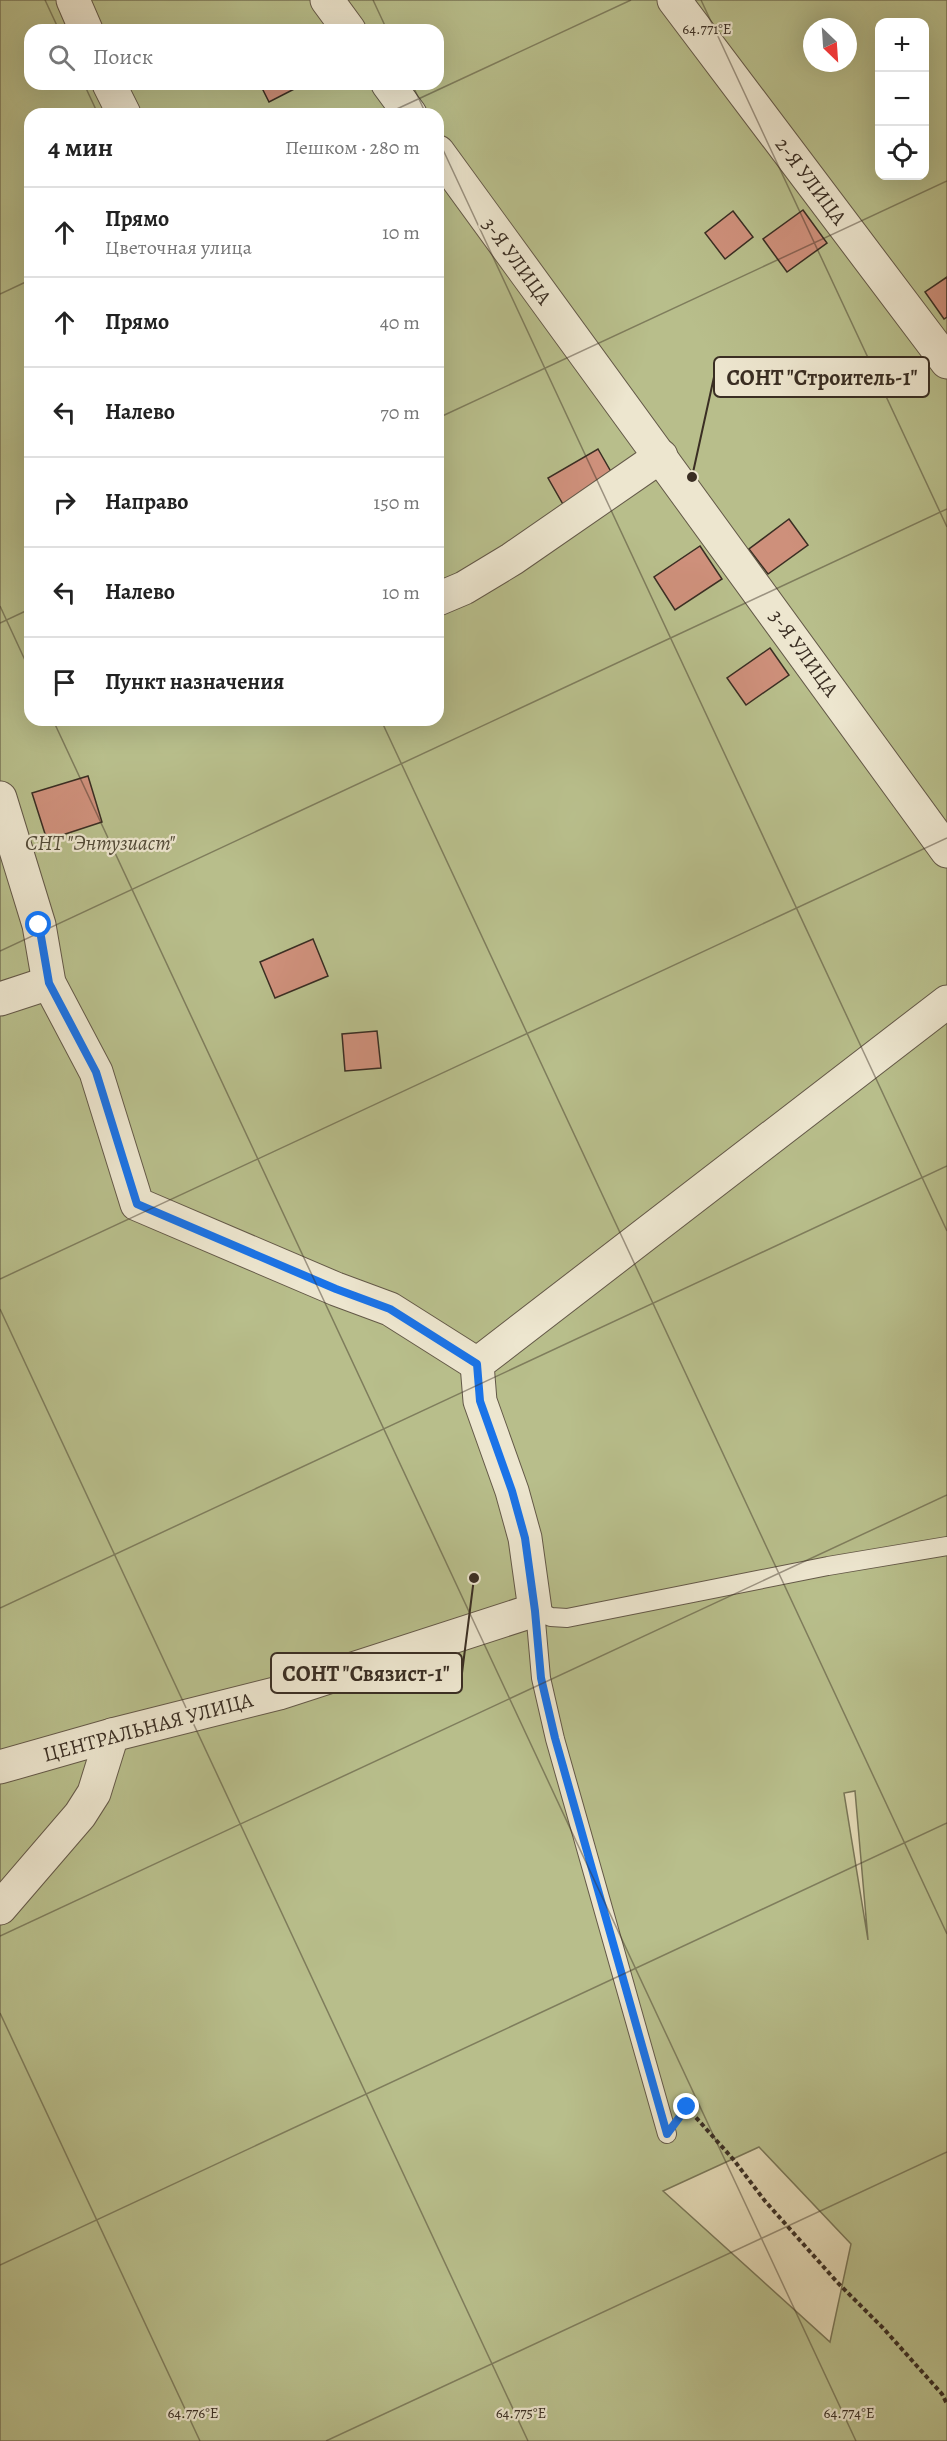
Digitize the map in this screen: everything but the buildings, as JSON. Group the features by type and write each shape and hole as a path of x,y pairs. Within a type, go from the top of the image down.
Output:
{"street":[{"path":"73,0 83,24"},
{"path":"327,0 345,24"},
{"name":"2-Я УЛИЦА","path":"674,0 947,362"},
{"path":"112,90 121,108"},
{"path":"392,90 406,108"},
{"name":"3-Я УЛИЦА","path":"444,160 947,851"},
{"path":"444,596 464,588 512,559 661,456"},
{"path":"0,798 39,925 49,983 96,1072 137,1204 336,1289 390,1309 477,1364"},
{"path":"0,999 49,983"},
{"path":"477,1364 947,1002"},
{"path":"477,1364 480,1401 512,1491 525,1538 535,1611"},
{"name":"ЦЕНТРАЛЬНАЯ УЛИЦА","path":"0,1767 112,1735 279,1692 535,1611"},
{"path":"0,1908 80,1815 94,1793 112,1735"}],"lane":[{"path":"667,2134 555,1738 541,1678 535,1611 551,1617 567,1618 828,1566 947,1546"}],"path":[{"path":"667,2134 687,2107 733,2159 765,2201 837,2282 883,2328 942,2394 947,2404"}],"green space":[{"name":"СНТ \"Энтузиаст\"","path":"0,0 947,0 947,2441 0,2441","holes":["855,1791 868,1940 844,1793","759,2147 851,2244 830,2342 663,2191"]}],"place":[{"name":"СОНТ \"Строитель-1\"","path":"692,477"},
{"name":"СОНТ \"Связист-1\"","path":"474,1578"}],"route":[{"path":"39,925 49,983 96,1072 137,1204 336,1289 390,1309 477,1364 480,1401 512,1491 525,1538 541,1678 555,1738 667,2134 687,2107"}]}
